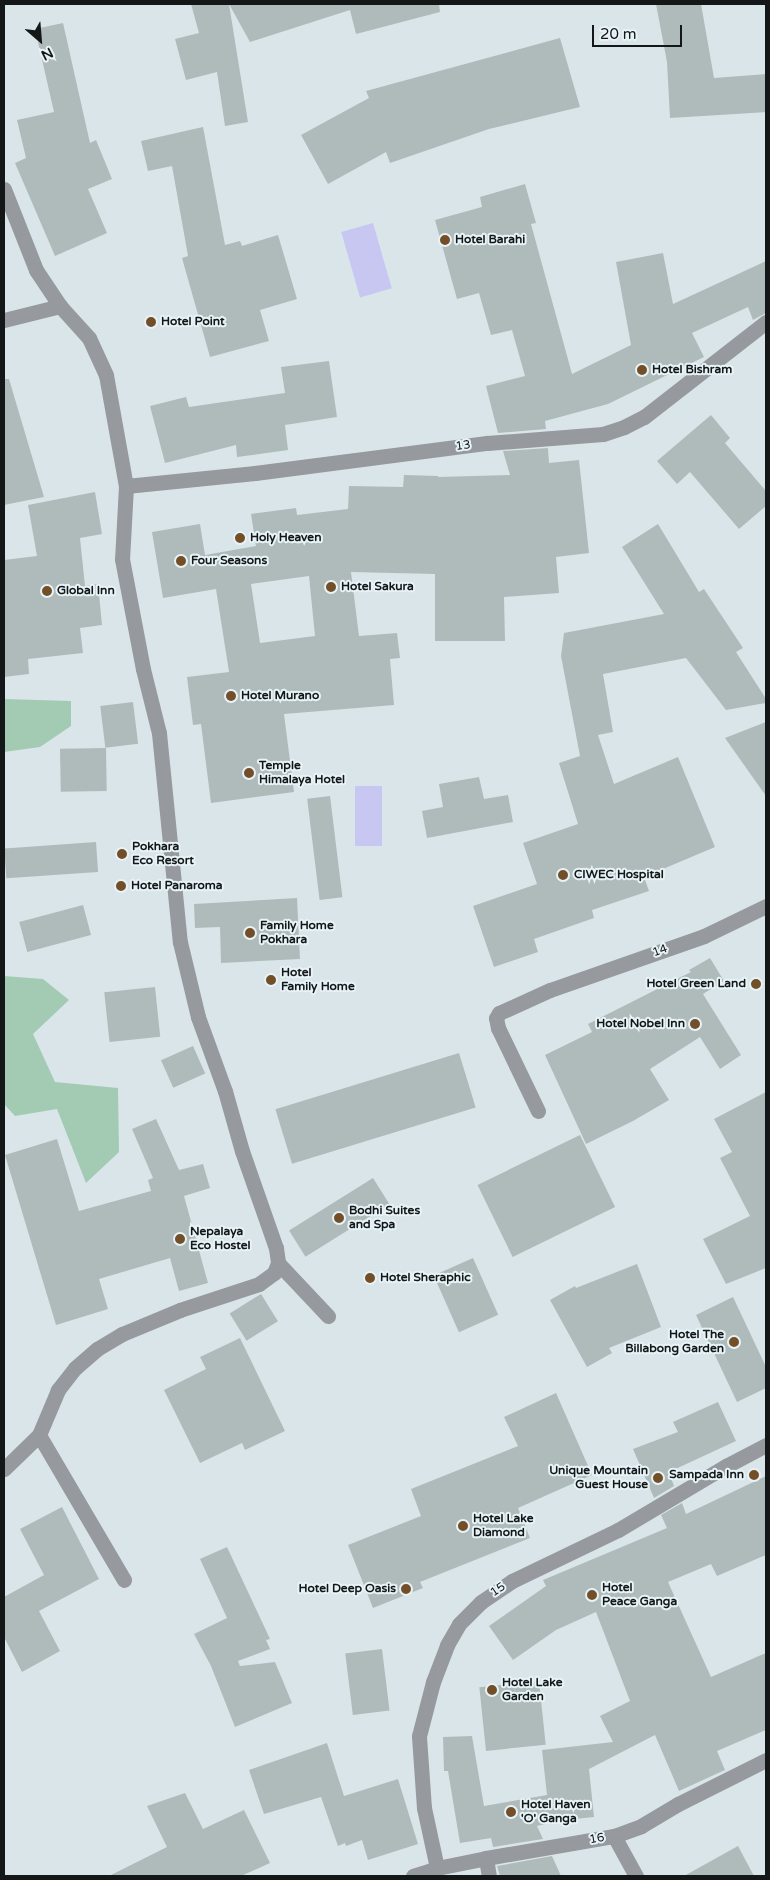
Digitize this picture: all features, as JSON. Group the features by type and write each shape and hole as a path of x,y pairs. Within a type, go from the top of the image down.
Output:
{"street":[{"path":"4,189 36,270 60,306 89,338 106,375 126,486 122,558 143,669 159,733 180,942 198,1017 225,1091 248,1168 276,1248 278,1263 274,1273 260,1284 180,1310 122,1334 97,1349 75,1368 58,1390 39,1435 4,1469"},
{"path":"4,320 60,306"},
{"name":"13","path":"126,486 265,471 487,443 603,434 624,427 644,417 766,322"},
{"name":"14","path":"538,1112 496,1018 499,1012 550,990 704,936 766,906"},
{"path":"278,1263 328,1316"},
{"path":"39,1435 124,1580"},
{"name":"15","path":"437,1868 424,1808 419,1736 433,1682 447,1645 459,1624 481,1602 512,1581 618,1530 726,1466 766,1445"},
{"name":"16","path":"413,1876 437,1868 486,1858 614,1836 640,1826 678,1804 766,1760"},
{"path":"614,1836 636,1876"},
{"path":"486,1858 489,1876"}],"green space":[{"path":"4,699 71,701 71,726 40,747 4,752"},
{"path":"4,976 43,979 69,1000 33,1034 55,1082 118,1088 119,1152 86,1183 57,1109 15,1116 4,1104"}],"water":[{"path":"373,223 392,288 360,297 341,232"},
{"path":"355,786 382,786 382,846 355,846"}],"building":[{"path":"191,4 229,4 248,122 225,126 217,72 186,80 175,39 199,33"},
{"path":"229,4 439,4 440,12 356,34 350,10 250,42"},
{"path":"656,4 701,4 714,78 766,74 766,112 670,118 667,62"},
{"path":"63,23 90,143 96,140 112,179 88,189 107,233 55,256 15,163 26,158 17,120 54,112 35,29"},
{"path":"560,38 580,107 489,129 390,163 386,152 328,184 301,135 369,98 366,91"},
{"path":"203,127 225,245 240,241 242,246 278,235 297,299 260,310 269,341 210,357 182,258 188,256 172,166 148,171 141,141"},
{"path":"525,184 536,223 531,224 572,374 631,345 616,262 663,253 673,304 766,261 766,313 753,320 748,307 692,333 704,357 608,404 545,421 546,429 498,433 486,386 525,376 512,330 491,335 479,293 457,299 435,220 482,207 480,197"},
{"path":"329,361 337,417 285,425 288,450 237,457 236,445 165,463 150,406 186,397 189,407 285,393 281,367"},
{"path":"4,379 9,379 44,497 4,505"},
{"path":"711,415 730,438 725,443 766,491 766,506 739,529 690,472 677,484 657,461"},
{"path":"548,448 549,463 579,460 589,553 556,557 559,593 504,597 505,641 435,641 435,574 351,572 359,636 397,633 400,658 390,659 394,705 284,714 294,792 211,803 201,724 193,725 187,677 229,672 216,589 163,598 152,532 200,524 205,555 256,546 251,514 296,508 297,515 348,509 349,486 403,487 404,475 438,477 510,475 503,451","holes":["309,576 315,636 260,643 251,584"]},
{"path":"95,492 102,534 80,538 85,586 98,584 102,625 80,628 83,653 28,659 29,674 4,677 4,560 37,556 28,505"},
{"path":"658,524 699,592 704,589 743,648 736,652 766,699 766,703 726,710 686,658 603,674 613,732 598,735 614,784 678,757 715,847 644,877 649,891 592,910 594,918 534,939 538,952 494,967 473,906 537,884 523,843 578,824 559,763 580,756 561,656 564,633 664,614 622,547"},
{"path":"133,702 138,744 105,748 100,706"},
{"path":"766,722 766,796 725,738"},
{"path":"106,748 107,791 61,792 60,749"},
{"path":"479,777 484,799 508,795 513,822 427,838 422,811 443,807 439,784"},
{"path":"330,796 342,897 320,900 307,799"},
{"path":"96,842 98,872 6,878 4,848"},
{"path":"297,898 300,959 221,963 220,927 195,928 194,904"},
{"path":"83,905 91,935 27,952 19,922"},
{"path":"710,958 724,981 703,994 741,1055 720,1069 700,1037 650,1069 669,1100 633,1121 586,1144 545,1055 592,1032 588,1024 691,972 689,970"},
{"path":"155,987 160,1037 110,1042 104,992"},
{"path":"193,1046 205,1073 173,1088 161,1060"},
{"path":"459,1053 476,1108 292,1164 275,1109"},
{"path":"766,1092 766,1268 726,1284 703,1239 750,1216 720,1158 732,1152 714,1119"},
{"path":"156,1119 179,1170 203,1164 210,1188 184,1196 208,1283 179,1291 170,1258 99,1279 108,1309 56,1325 5,1155 57,1139 79,1211 151,1191 148,1180 153,1178 132,1129"},
{"path":"580,1135 615,1207 513,1257 478,1185"},
{"name":"Bodhi Suites and Spa","path":"373,1178 389,1204 305,1257 289,1230"},
{"path":"473,1258 498,1315 459,1332 434,1275"},
{"path":"637,1264 661,1327 609,1348 612,1353 587,1367 550,1300 575,1286 576,1288"},
{"path":"261,1294 278,1321 247,1341 230,1314"},
{"path":"733,1297 766,1367 766,1388 737,1402 696,1315"},
{"path":"240,1338 285,1431 245,1450 242,1443 200,1463 164,1390 206,1369 200,1357"},
{"path":"556,1393 592,1475 518,1508 530,1538 420,1582 423,1588 373,1608 348,1545 421,1516 411,1489 518,1446 504,1417"},
{"path":"718,1402 736,1441 669,1472 674,1486 654,1498 633,1449 678,1432 673,1422"},
{"path":"766,1476 766,1555 717,1576 711,1564 668,1582 711,1677 766,1653 766,1730 717,1751 725,1770 679,1791 655,1735 589,1769 594,1817 545,1822 545,1824 537,1826 543,1839 493,1847 491,1838 460,1843 448,1771 444,1771 443,1737 472,1736 484,1806 547,1795 542,1750 613,1742 600,1716 630,1701 596,1612 556,1630 513,1660 489,1626 546,1586 543,1580 667,1528 661,1515 682,1503 686,1514"},
{"path":"62,1507 99,1579 39,1611 60,1651 22,1672 4,1637 4,1597 44,1575 20,1529"},
{"path":"227,1547 270,1639 266,1640 270,1649 238,1661 240,1666 275,1662 292,1703 235,1727 211,1666 194,1634 227,1618 200,1559"},
{"path":"382,1649 390,1711 353,1715 345,1654"},
{"path":"539,1681 546,1745 486,1751 479,1687"},
{"path":"327,1743 344,1796 398,1779 418,1844 368,1860 362,1840 346,1846 345,1843 338,1846 321,1797 264,1814 249,1770"},
{"path":"185,1793 203,1829 244,1810 270,1863 241,1876 109,1876 167,1847 147,1806"},
{"path":"738,1846 754,1876 684,1876"},
{"path":"552,1856 561,1876 500,1876 497,1866"}],"place":[{"name":"Hotel Barahi","path":"445,240"},
{"name":"Hotel Point","path":"151,322"},
{"name":"Hotel Bishram","path":"642,370"},
{"name":"Holy Heaven","path":"240,538"},
{"name":"Four Seasons","path":"181,561"},
{"name":"Hotel Sakura","path":"331,587"},
{"name":"Global Inn","path":"47,591"},
{"name":"Hotel Murano","path":"231,696"},
{"name":"Temple Himalaya Hotel","path":"249,773"},
{"name":"Pokhara Eco Resort","path":"122,854"},
{"name":"CIWEC Hospital","path":"563,875"},
{"name":"Hotel Panaroma","path":"121,886"},
{"name":"Family Home Pokhara","path":"250,933"},
{"name":"Hotel Family Home","path":"271,980"},
{"name":"Hotel Green Land","path":"756,984"},
{"name":"Hotel Nobel Inn","path":"695,1024"},
{"name":"Bodhi Suites and Spa","path":"339,1218"},
{"name":"Nepalaya Eco Hostel","path":"180,1239"},
{"name":"Hotel Sheraphic","path":"370,1278"},
{"name":"Hotel The Billabong Garden","path":"734,1342"},
{"name":"Sampada Inn","path":"754,1475"},
{"name":"Unique Mountain Guest House","path":"658,1478"},
{"name":"Hotel Lake Diamond","path":"463,1526"},
{"name":"Hotel Deep Oasis","path":"406,1589"},
{"name":"Hotel Peace Ganga","path":"592,1595"},
{"name":"Hotel Lake Garden","path":"492,1690"},
{"name":"Hotel Haven 'O' Ganga","path":"511,1812"}]}
